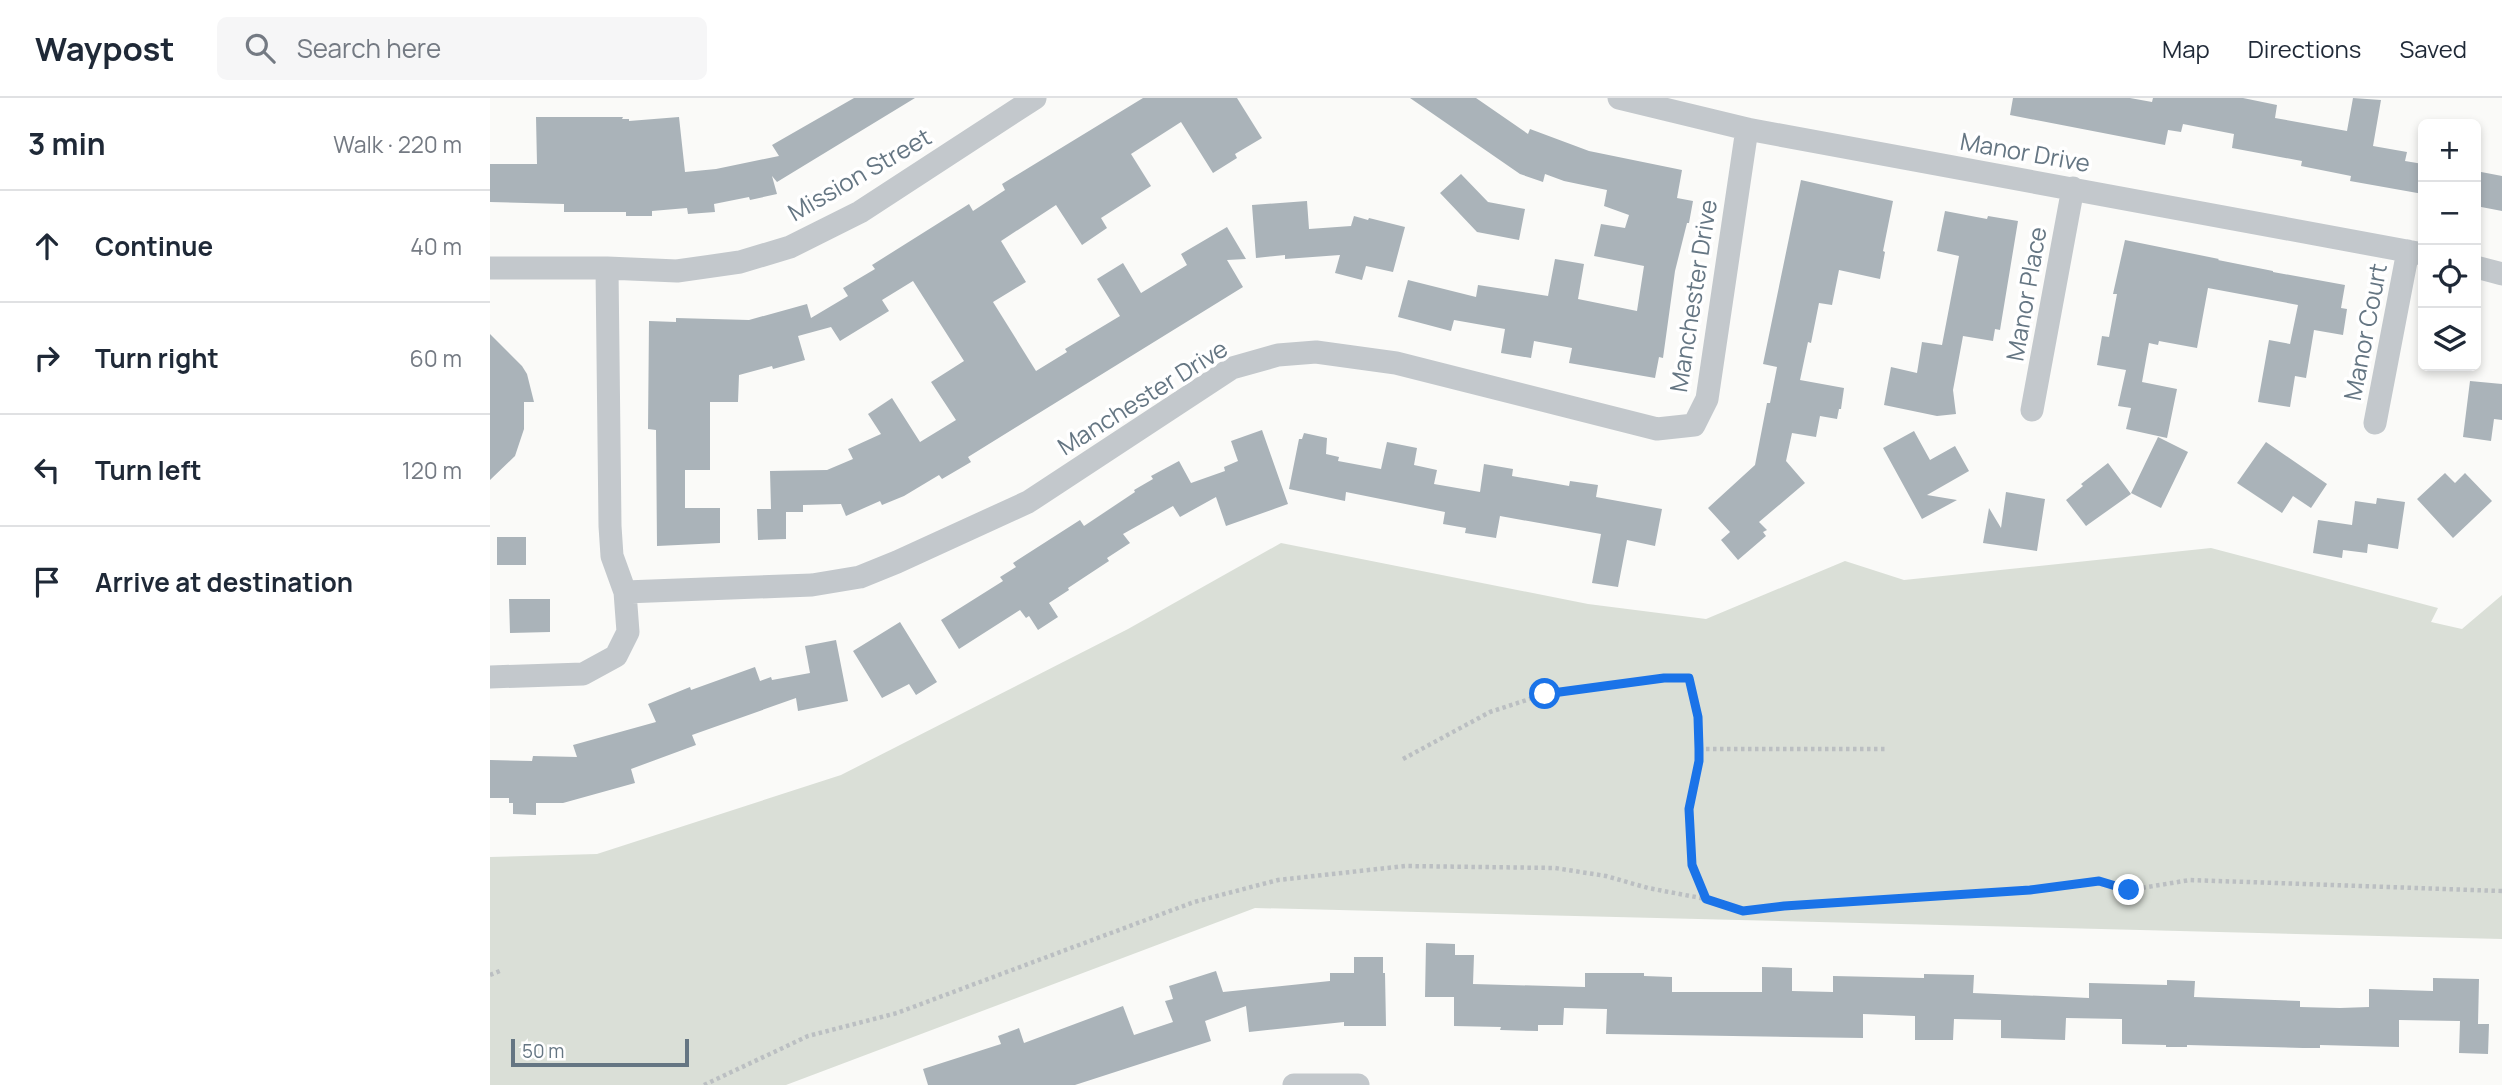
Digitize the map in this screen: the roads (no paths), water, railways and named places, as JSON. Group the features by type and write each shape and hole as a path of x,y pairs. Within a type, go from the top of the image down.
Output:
{"street":[{"name":"Mission Street","path":"490,268 677,271 740,262 790,247 860,212 1035,98"},
{"name":"Manor Drive","path":"1619,98 1747,129 2416,252"},
{"name":"Manchester Drive","path":"625,592 812,585 860,577 1028,502 1232,368 1278,355 1316,352 1396,363 1657,429 1693,425 1707,399 1747,129"},
{"name":"Manor Place","path":"2032,410 2073,188"},
{"name":"Manor Court","path":"2375,423 2416,252"},
{"path":"490,677 583,674 616,656 628,632 625,592 612,556 610,526 607,268"},
{"path":"2481,268 2502,274"},
{"path":"1294,1085 1358,1085"}]}
